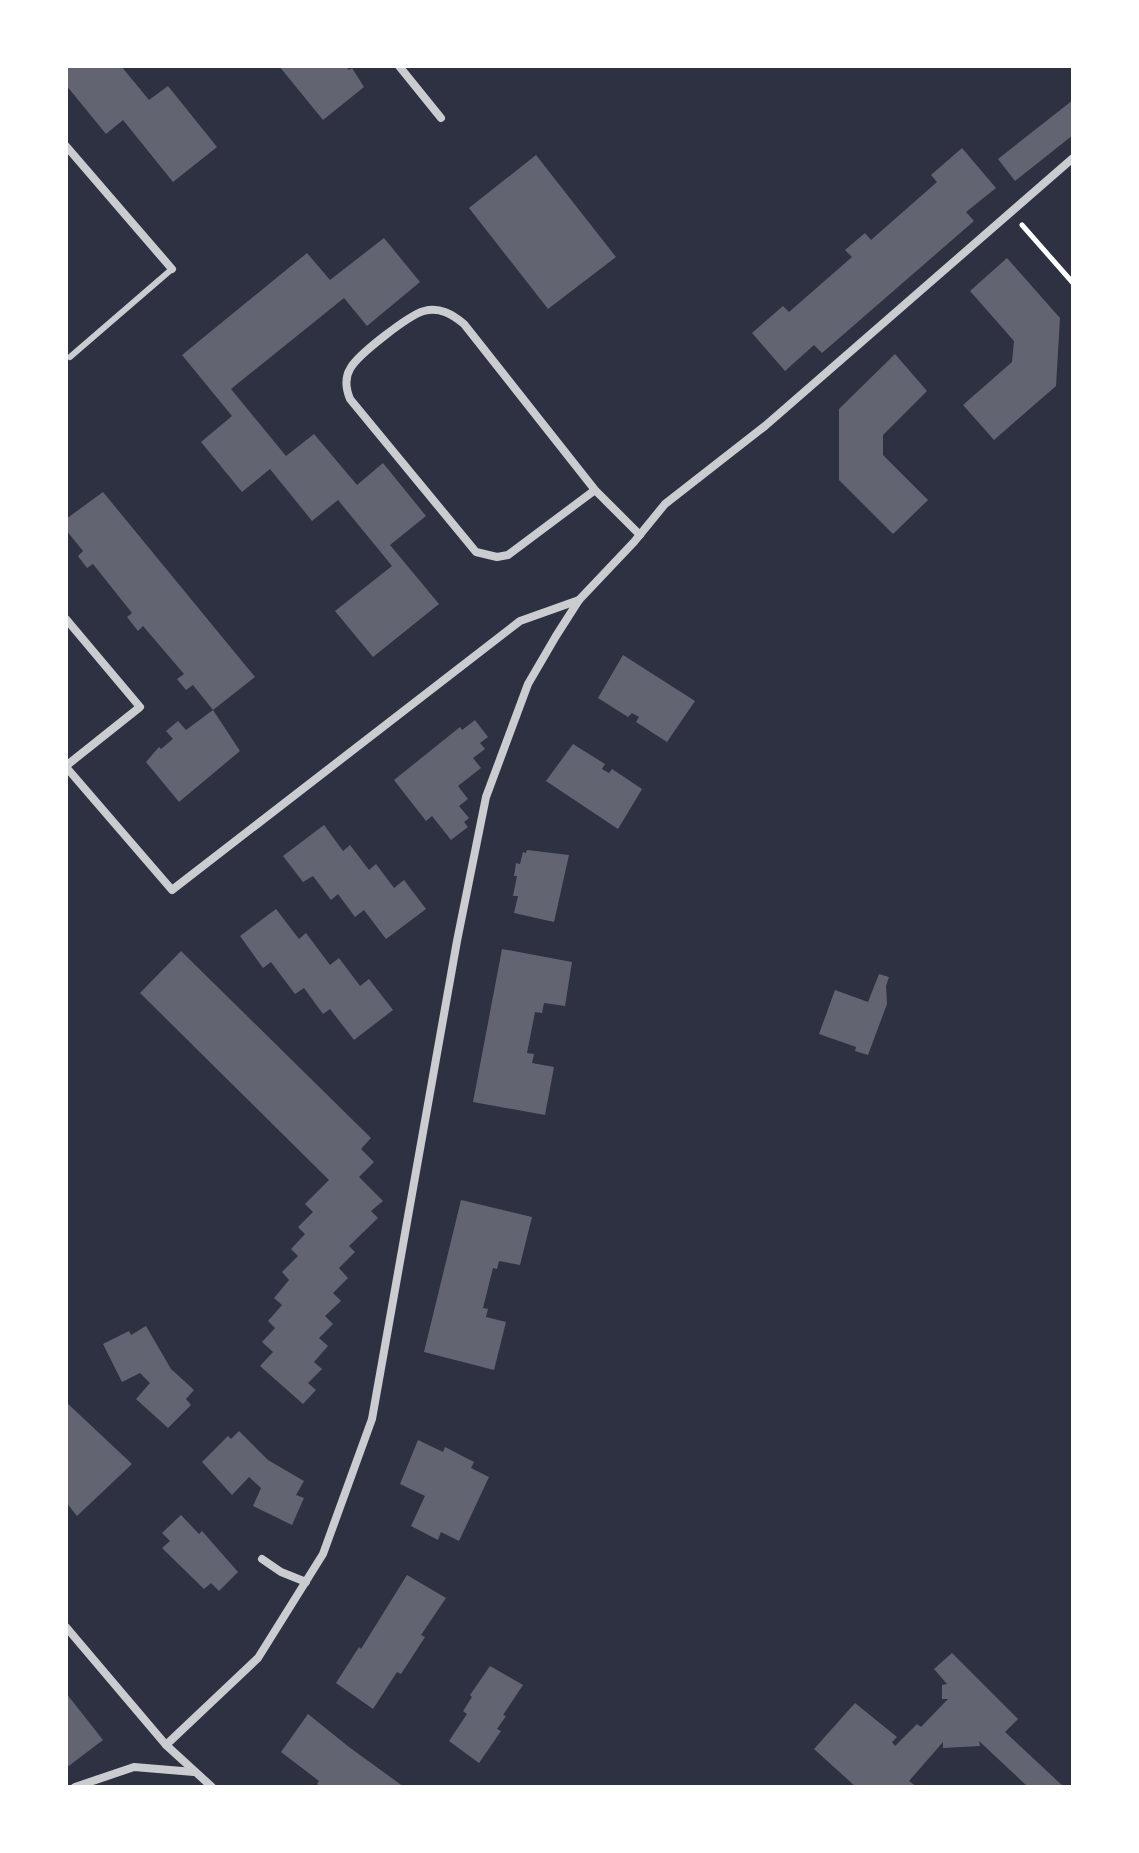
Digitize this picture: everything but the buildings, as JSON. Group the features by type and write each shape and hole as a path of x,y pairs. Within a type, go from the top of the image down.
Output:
{"street":[{"path":"399,66 441,118"},
{"path":"66,146 172,269"},
{"path":"166,1745 258,1658 323,1554 372,1419 457,941 486,797 528,684 579,600 665,504 765,426 1073,158"},
{"path":"595,490 508,555 497,557 476,552 350,399 346,389 350,368 422,311 445,311 455,316 595,490 640,535"},
{"path":"66,619 140,707 66,766 172,890 520,621 579,600"},
{"path":"262,1559 281,1572 306,1582"},
{"path":"66,1627 166,1745 212,1787"},
{"path":"75,1787 134,1767 195,1772"}],"lane":[{"path":"70,357 172,269"}],"path":[{"path":"1011,212 1073,283"}]}
